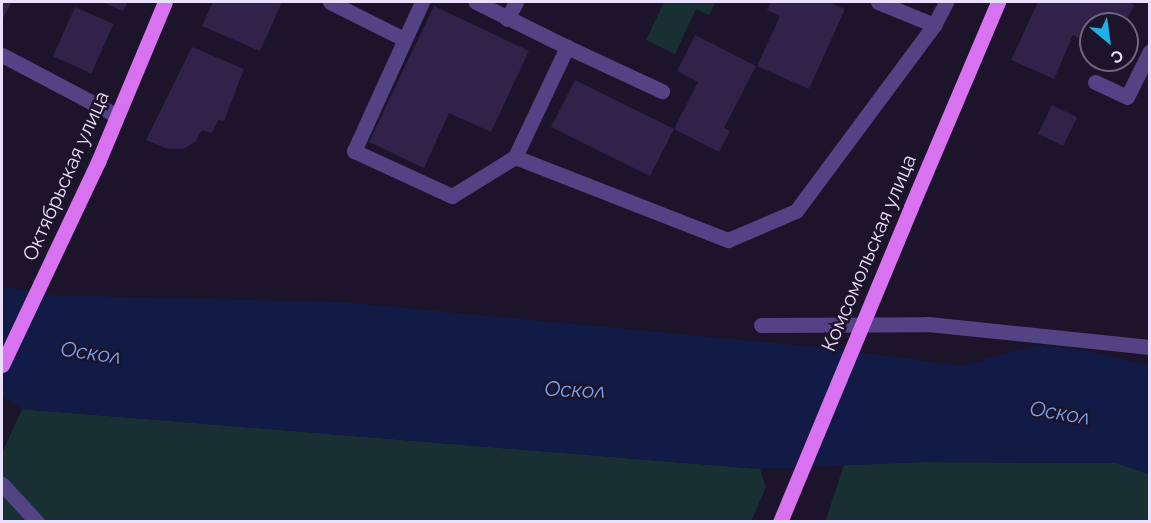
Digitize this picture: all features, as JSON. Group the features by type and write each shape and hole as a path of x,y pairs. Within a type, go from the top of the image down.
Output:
{"main road":[{"name":"Октябрьская улица","path":"2,365 98,162 165,2"},
{"name":"Комсомольская улица","path":"780,522 998,2"}],"street":[{"path":"330,2 404,39"},
{"path":"422,2 354,151 452,196 515,158 567,47"},
{"path":"476,2 507,19 663,91"},
{"path":"507,19 516,2"},
{"path":"878,2 934,25"},
{"path":"515,158 728,240 796,211 934,25 946,2"},
{"path":"1095,82 1126,97 1149,51"},
{"path":"2,55 116,115"},
{"path":"761,325 928,324 1149,346"},
{"path":"2,484 38,522"}],"green space":[{"path":"664,2 716,2 709,15 696,9 675,54 646,40"},
{"path":"22,409 760,469 766,487 751,522 2,522 2,453"},
{"path":"922,462 1117,463 1149,474 1149,521 825,522 844,465"}],"water":[{"name":"Оскол","path":"2,286 48,295 340,302 829,348 962,366 1038,345 1091,351 1149,366 1149,474 1117,463 922,462 760,469 22,409 2,396"}],"building":[{"path":"2,2 12,2 2,20"},
{"path":"102,2 128,2 123,11"},
{"path":"213,2 282,2 260,51 202,26"},
{"path":"771,2 828,2 845,9 809,89 757,66 780,16 767,10"},
{"path":"1038,2 1127,2 1134,5 1131,12 1079,12 1079,38 1073,35 1054,79 1011,60"},
{"path":"434,6 529,51 491,132 449,113 424,168 369,142"},
{"path":"75,7 113,24 91,73 53,56"},
{"path":"695,35 756,66 724,128 730,131 719,152 674,129 698,82 677,71"},
{"path":"192,47 244,69 224,121 218,120 212,133 202,130 195,142 183,149 168,149 146,140"},
{"path":"575,80 674,129 650,176 551,127"},
{"path":"1052,105 1077,117 1063,146 1038,134"}]}
